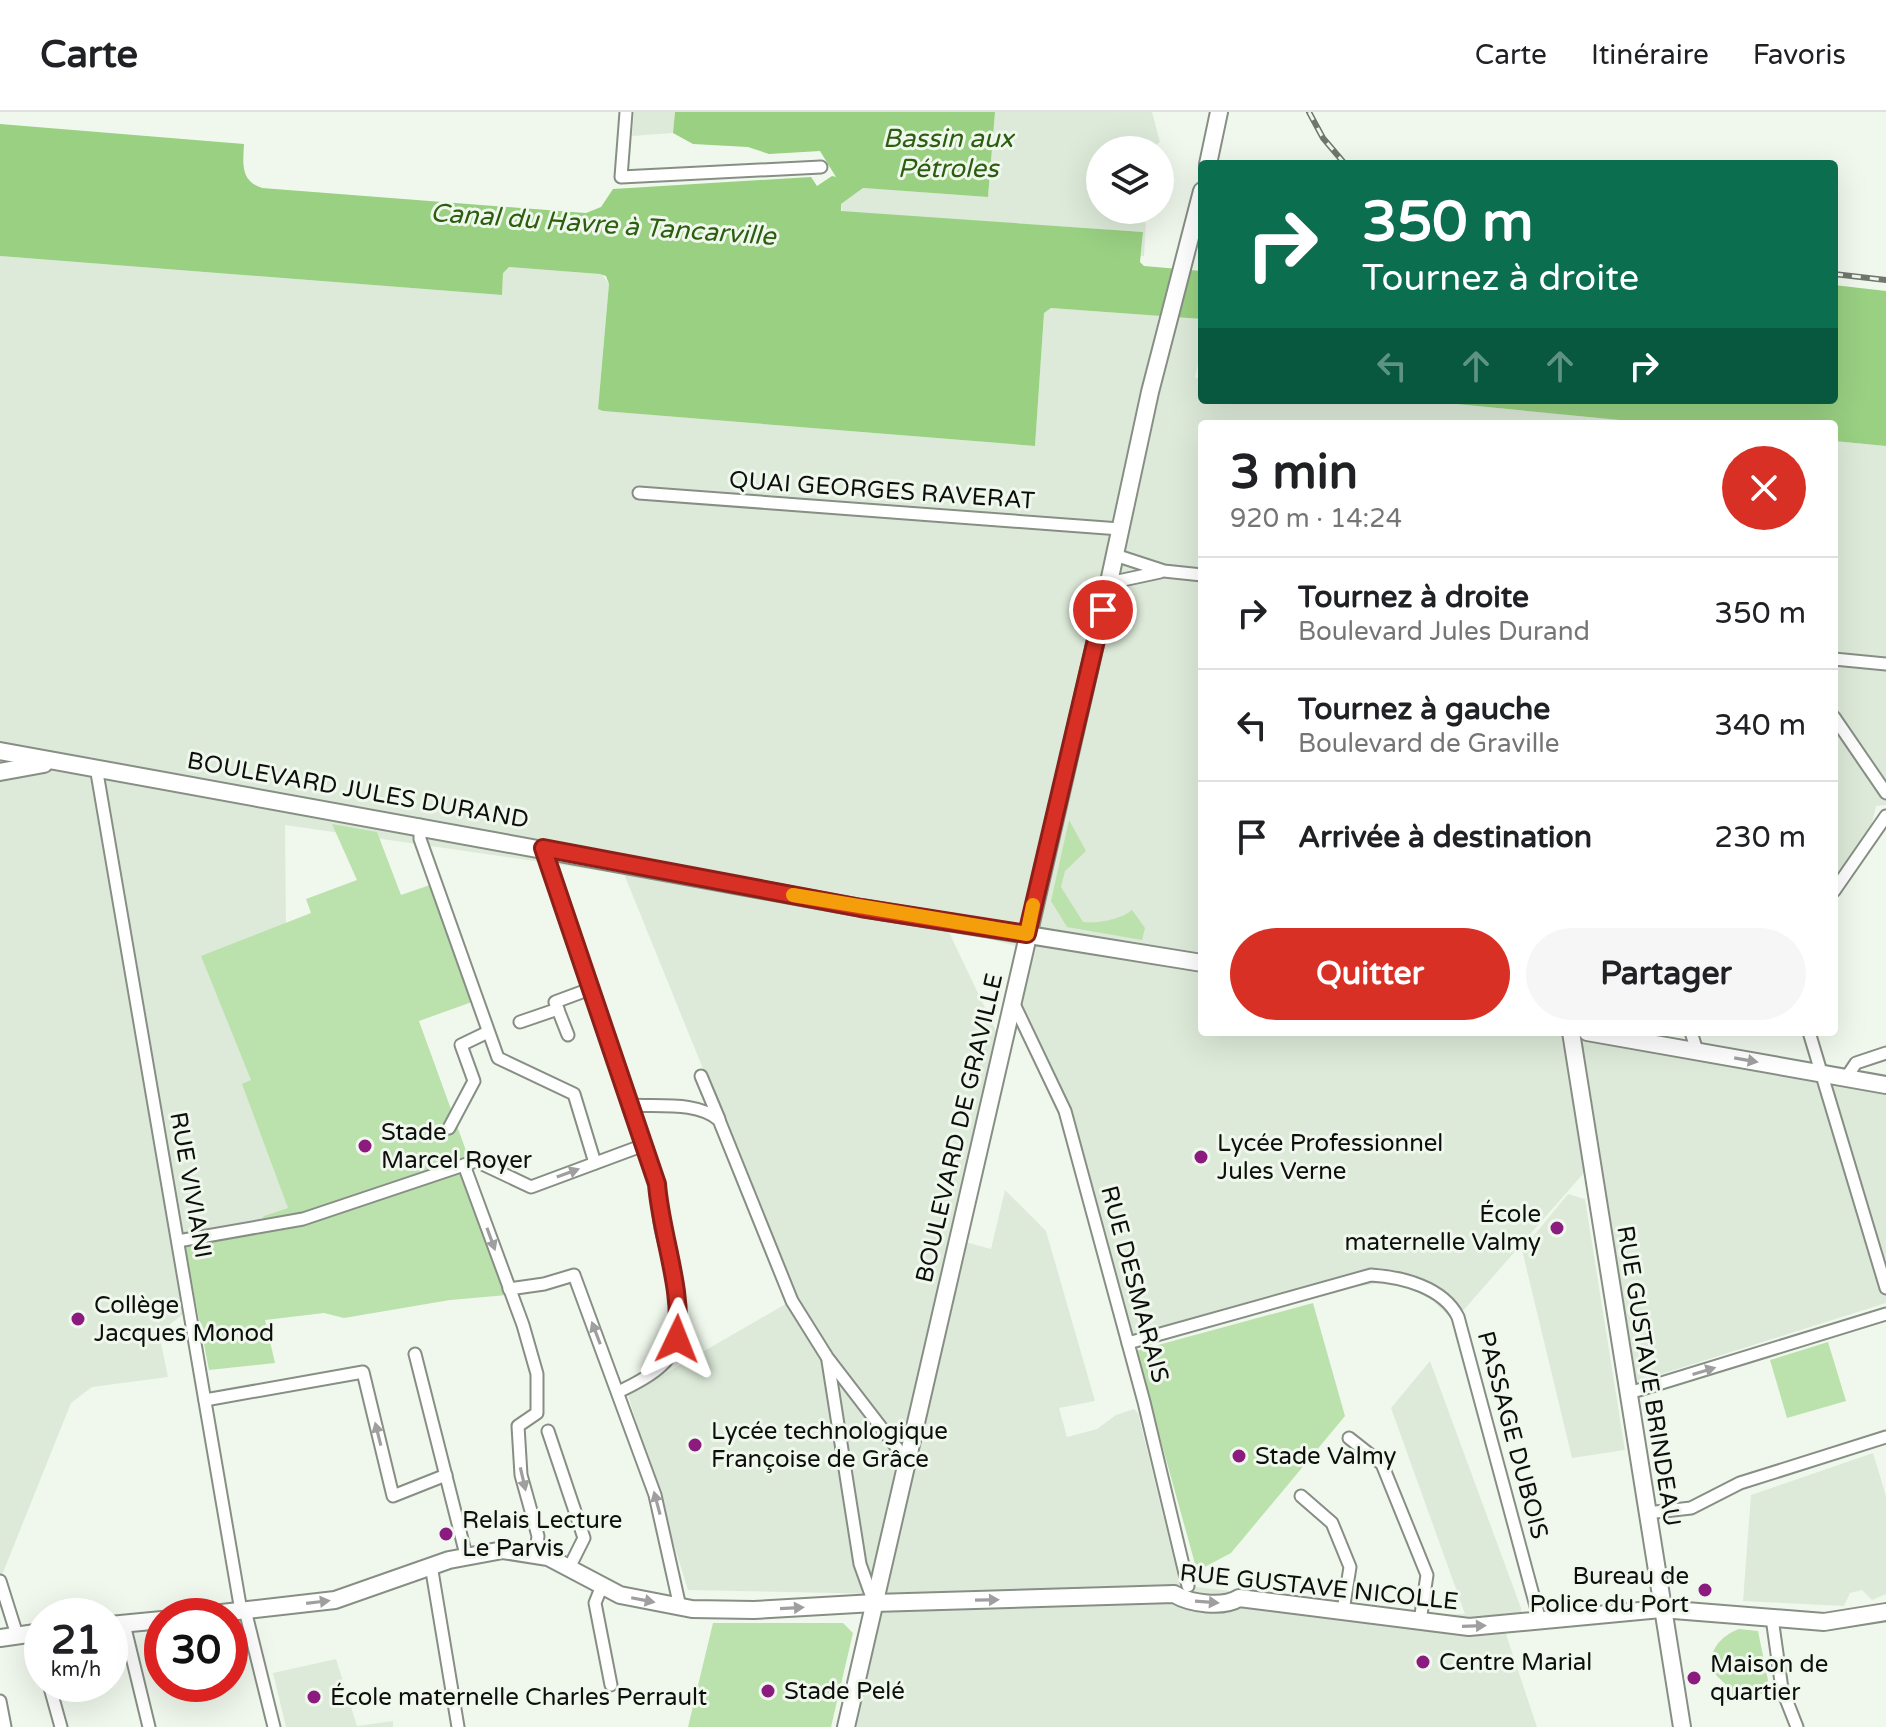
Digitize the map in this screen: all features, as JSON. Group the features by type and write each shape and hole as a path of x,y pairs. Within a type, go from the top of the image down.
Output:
{"street":[{"path":"626,112 621,177 821,167"},
{"path":"1209,160 1219,112"},
{"name":"BOULEVARD DE GRAVILLE","path":"846,1727 1160,352 1198,208"},
{"name":"QUAI GEORGES RAVERAT","path":"639,493 1120,529"},
{"path":"1115,555 1164,571 1198,575"},
{"path":"1109,583 1164,571"},
{"path":"1838,659 1886,664"},
{"path":"1838,723 1886,793"},
{"name":"BOULEVARD JULES DURAND","path":"0,751 420,825 861,908 1198,962"},
{"name":"BOULEVARD JULES DURAND","path":"0,772 58,762"},
{"name":"RUE VIVIANI","path":"96,767 241,1598"},
{"path":"1838,885 1886,816"},
{"path":"420,825 420,839 498,1058 574,1094 595,1163"},
{"path":"543,848 657,1184 661,1226 677,1292 679,1324 672,1352 663,1366 618,1392"},
{"path":"568,1035 555,1002 590,989"},
{"name":"RUE DESMARAIS","path":"1012,1002 1065,1111 1128,1343 1176,1592"},
{"path":"520,1022 558,1009"},
{"path":"449,1128 474,1081 461,1045 488,1032"},
{"name":"RUE GUSTAVE BRINDEAU","path":"1572,1036 1682,1727"},
{"path":"1610,1036 1697,1051 1823,1079 1846,1078 1886,1085"},
{"path":"1692,1036 1697,1051"},
{"path":"1810,1036 1886,1288"},
{"path":"1846,1078 1856,1063 1886,1053"},
{"path":"701,1076 792,1301 827,1357 907,1461"},
{"path":"630,1105 704,1110 719,1120"},
{"path":"178,1241 303,1219 476,1161 531,1187 644,1145"},
{"path":"248,1610 335,1600 466,1555 503,1550 536,1553 538,1536 521,1475 518,1426 537,1413 537,1374 464,1165"},
{"path":"509,1289 574,1275 655,1495 680,1607"},
{"name":"PASSAGE DUBOIS","path":"1128,1343 1371,1275 1410,1281 1454,1309 1540,1621"},
{"path":"1629,1393 1886,1314"},
{"path":"415,1354 466,1555"},
{"path":"827,1357 860,1564 874,1603"},
{"path":"205,1400 363,1372 393,1496 446,1475"},
{"path":"548,1431 584,1538 569,1568"},
{"path":"1647,1513 1691,1508 1740,1483 1886,1437"},
{"path":"1349,1438 1382,1464 1427,1575 1420,1621"},
{"path":"1301,1496 1332,1523 1350,1567 1343,1611"},
{"name":"RUE GUSTAVE NICOLLE","path":"536,1553 569,1568 601,1588 680,1607 754,1610 1176,1592 1185,1600 1230,1604 1239,1598 1469,1627 1661,1609 1824,1622 1886,1612"},
{"path":"431,1565 458,1727"},
{"path":"0,1581 8,1637"},
{"path":"601,1588 595,1603 611,1685"},
{"path":"1772,1618 1782,1689 1797,1727"},
{"name":"RUE VIVIANI","path":"248,1630 274,1727"},
{"path":"128,1659 149,1727"},
{"path":"0,1701 5,1727"},
{"path":"54,1702 61,1727"}],"shaded area":[{"path":"634,112 675,112 673,133 632,136"},
{"path":"995,112 1152,112 1158,136 1086,136 1086,224 1146,224 1144,256 1141,256 1143,232 842,212 841,204 863,188 988,197"},
{"path":"0,256 502,295 503,272 509,267 602,274 609,284 598,408 603,411 1035,446 1044,313 1051,308 1198,319 1195,378 1198,378 1198,404 1456,404 1620,420 1198,420 1198,1036 1609,1036 1886,1086 1886,1303 1633,1383 1597,1158 1454,1321 1433,1301 1410,1288 1382,1283 1353,1287 1136,1346 1068,1104 1027,1021 1020,998 1031,950 947,928 996,1031 954,1239 991,1249 1005,1190 1046,1231 1095,1401 1059,1408 1067,1437 1097,1429 1116,1415 1134,1409 1138,1413 1180,1585 1431,1615 1465,1614 1391,1408 1430,1361 1521,1608 1524,1628 1505,1631 1537,1727 854,1727 884,1594 688,1590 628,1395 796,1298 624,874 285,825 289,1230 159,1333 168,1377 92,1387 71,1403 0,1580"},
{"path":"1838,441 1886,446 1886,805 1876,806 1871,827 1838,875"},
{"path":"1069,820 1086,851 1065,871 1061,887 1083,922 1109,920 1132,910 1145,928 1142,940 1067,927 1051,901"},
{"name":"Stade Marcel Royer","path":"332,824 377,832 401,895 430,885 472,1002 419,1021 518,1294 450,1300 344,1318 324,1313 265,1320 275,1363 209,1370 182,1232 259,1224 264,1216 288,1208 242,1084 251,1080 201,956 311,913 306,899 357,880"},
{"path":"1568,1194 1585,1199 1625,1450 1572,1458 1522,1250"},
{"name":"Stade Valmy","path":"1313,1303 1345,1416 1231,1553 1197,1571 1136,1351"},
{"path":"1828,1342 1846,1401 1787,1418 1770,1360"},
{"path":"1873,1453 1886,1496 1886,1594 1872,1600 1862,1590 1850,1593 1844,1606 1743,1601 1751,1495"},
{"name":"Stade Pelé","path":"713,1623 843,1623 853,1633 831,1727 688,1727"},
{"path":"1739,1629 1758,1631 1770,1690 1744,1702 1725,1702 1728,1687 1714,1672 1713,1651 1721,1640"},
{"name":"École maternelle Charles Perrault","path":"336,1659 357,1726 393,1721 393,1727 286,1727 273,1673"}],"water":[{"path":"675,112 995,112 988,197 863,188 841,204 841,211 1143,232 1140,262 1144,266 1198,271 1198,319 1051,308 1044,313 1035,446 603,411 598,409 609,284 606,276 600,274 509,267 503,273 502,295 0,256 0,124 244,144 246,176 262,188 586,213 601,207 613,189 811,177 817,186 832,176 836,177 820,151 769,154 748,147 693,144 673,133"},
{"path":"1838,285 1886,291 1886,446 1838,441 1838,420 1620,420 1456,404 1838,404"}],"railway":[{"path":"1309,112 1323,138 1342,160"},
{"path":"1838,274 1886,280"}],"slow traffic":[{"path":"793,895 1027,934 1033,905"}],"place":[{"name":"Stade Marcel Royer","path":"365,1146"},
{"name":"Lycée Professionnel Jules Verne","path":"1201,1157"},
{"name":"École maternelle Valmy","path":"1557,1228"},
{"name":"Collège Jacques Monod","path":"78,1319"},
{"name":"Lycée technologique Françoise de Grâce","path":"695,1445"},
{"name":"Stade Valmy","path":"1239,1456"},
{"name":"Relais Lecture Le Parvis","path":"446,1534"},
{"name":"Bureau de Police du Port","path":"1705,1590"},
{"name":"Centre Marial","path":"1423,1662"},
{"name":"Maison de quartier","path":"1694,1678"},
{"name":"Stade Pelé","path":"768,1691"},
{"name":"École maternelle Charles Perrault","path":"314,1697"}],"route":[{"path":"677,1339 677,1292 661,1226 657,1184 543,848 861,908 1027,934 1103,610"}],"water label":[{"name":"Bassin aux Pétroles","path":"948,153"},
{"name":"Canal du Havre à Tancarville","path":"603,224"}]}
